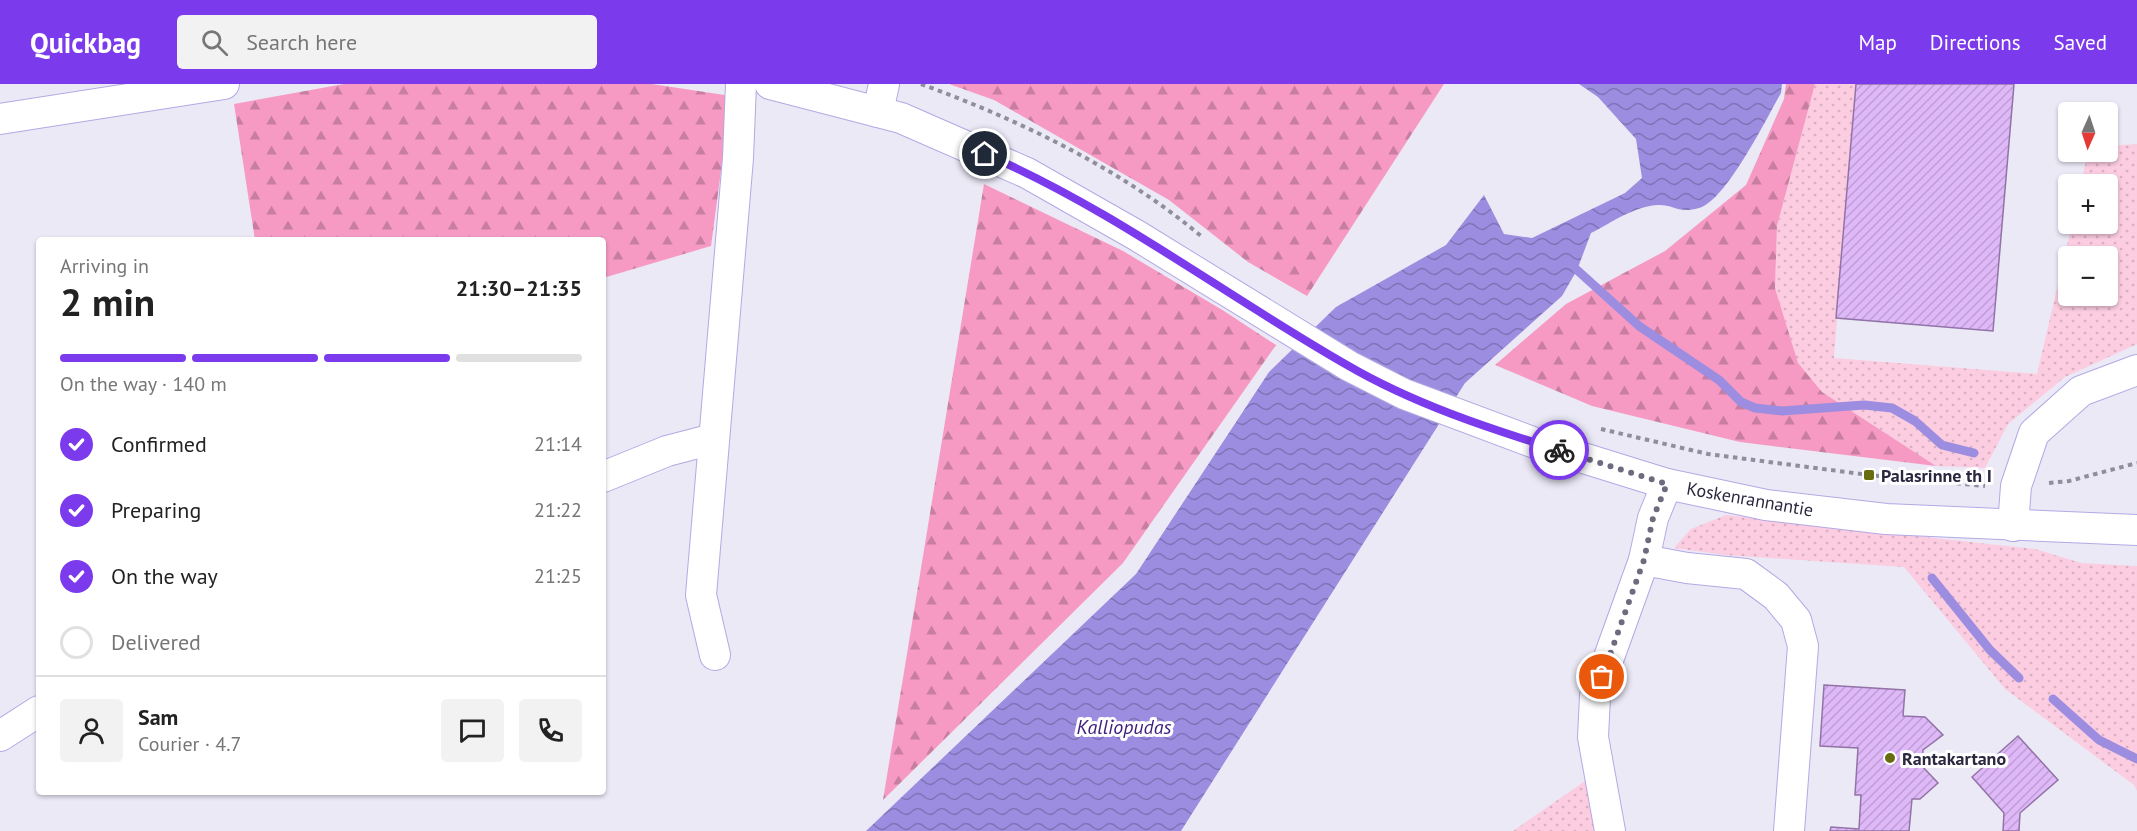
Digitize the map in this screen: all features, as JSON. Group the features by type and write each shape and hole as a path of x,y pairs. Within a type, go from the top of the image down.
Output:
{"street":[{"path":"0,119 224,84"},
{"path":"716,655 701,596 738,158 741,84"},
{"name":"Koskenrannantie","path":"770,84 881,98 901,118 1027,172 1349,366 1404,394 1535,443 1667,484 1766,505 1886,519 2137,530"},
{"path":"2013,526 2016,486 2034,433 2081,391 2137,370"},
{"path":"606,476 667,451 713,439"},
{"path":"1610,831 1593,737 1595,696 1644,560 1653,518 1667,484"},
{"path":"1644,560 1687,568 1746,574 1776,596 1796,620 1803,646 1789,831"},
{"path":"0,736 36,713"}],"path":[{"path":"921,84 992,110 1087,161 1171,211 1206,240"},
{"path":"1595,427 1708,454 1869,475 1973,485 2016,486 2068,481 2137,463"}],"shaded area":[{"path":"1815,84 1856,84 1834,358 2037,374 2058,284 2058,306 2118,306 2118,246 2067,246 2070,234 2118,234 2118,174 2083,174 2086,162 2118,162 2118,145 2137,144 2137,344 2065,377 2008,424 1985,468 1936,466 1822,392 1798,364 1775,288 1777,226"},
{"path":"1726,515 2035,549 2081,563 2137,566 2137,791 2134,785 2005,689 1904,567 1725,555 1674,548 1691,529"},
{"path":"1588,779 1599,831 1513,831"}],"green space":[{"path":"344,84 652,84 731,96 711,246 606,277 606,237 255,237 234,104"},
{"path":"949,84 1444,84 1307,296 1248,262 1169,200 994,100"},
{"path":"1786,84 1815,84 1777,226 1775,288 1798,363 1822,392 1936,466 1740,442 1592,406 1495,365 1566,304 1665,251 1746,185 1784,99"},
{"path":"984,184 1123,251 1276,345 1123,563 883,800"}],"water":[{"name":"Kalliopudas","path":"1579,84 1782,84 1781,93 1756,139 1733,175 1710,202 1692,210 1659,205 1641,208 1591,233 1577,270 1562,296 1465,383 1181,831 866,831 1136,574 1269,372 1336,307 1446,245 1484,195 1504,234 1532,238 1625,193 1642,178 1636,139 1598,97"}],"building":[{"path":"1856,84 2014,84 1993,331 1836,318"},
{"name":"Rantakartano","path":"1824,685 1905,690 1903,716 1925,717 1943,735 1923,750 1922,766 1938,783 1920,799 1912,799 1909,831 1830,831 1831,827 1859,829 1861,795 1855,795 1858,748 1820,746"},
{"name":"Rantakartano","path":"2018,736 2058,780 2020,813 2019,831 2003,831 2004,813 1972,777"}],"waterway":[{"path":"1577,270 1639,326 1719,380 1741,402 1755,408 1782,411 1864,405 1892,408 1915,421 1942,445 1974,453"},
{"path":"1932,578 1990,650 2019,678"},
{"path":"2053,699 2099,740 2137,759"}],"way so far":[{"path":"1559,450 1667,484 1653,518 1644,560 1602,677"}],"place":[{"name":"Palasrinne th I","path":"1869,475"},
{"name":"Rantakartano","path":"1890,758"}],"route":[{"path":"985,154 1027,172 1349,366 1404,394 1559,450"}]}
